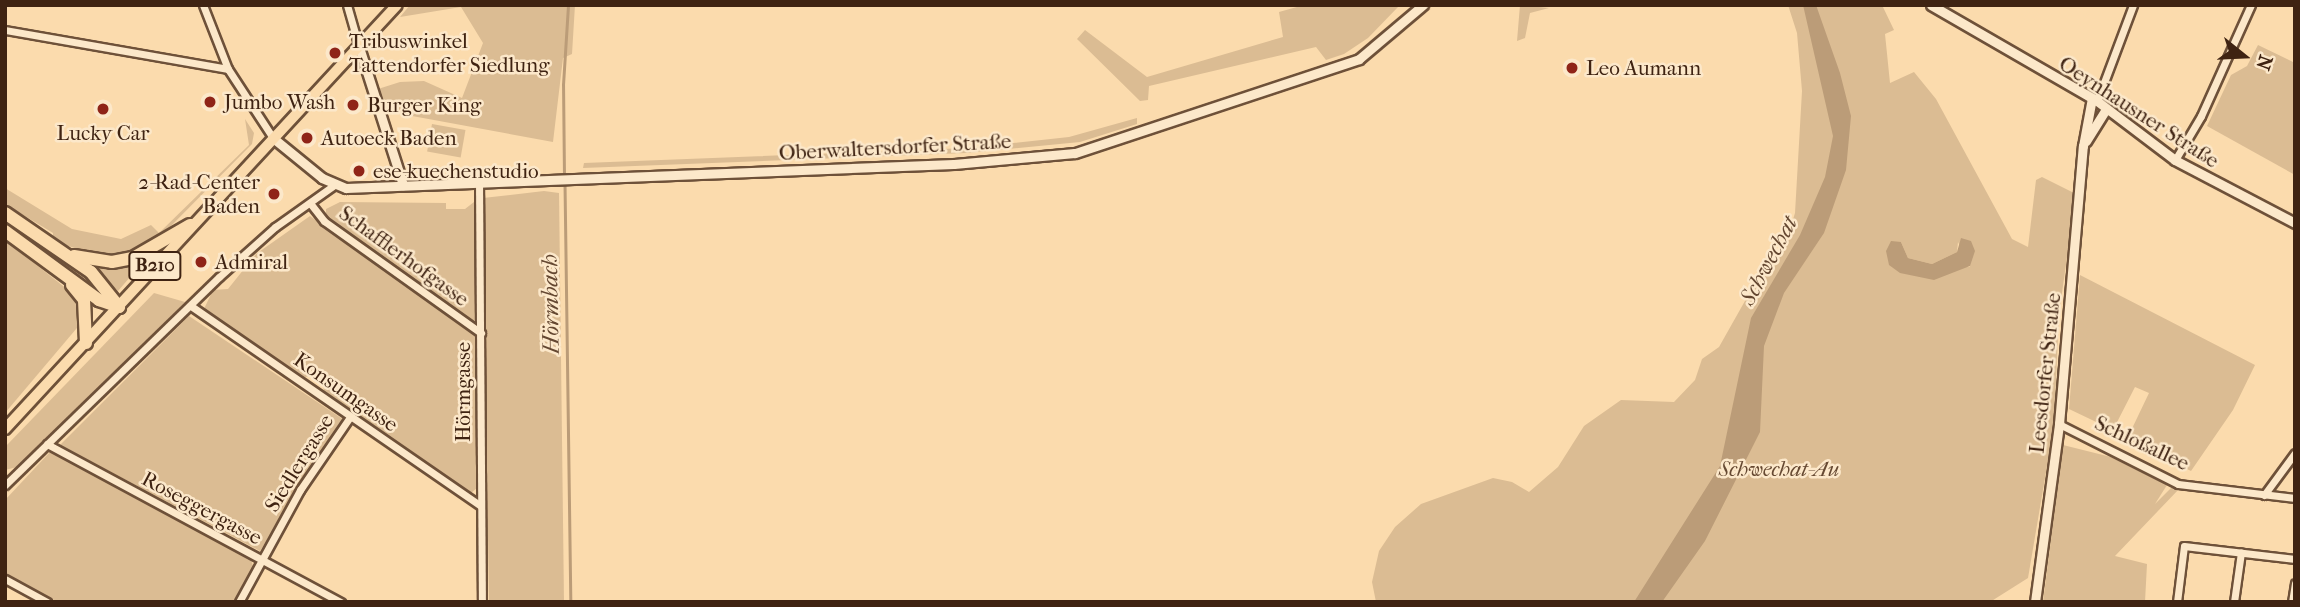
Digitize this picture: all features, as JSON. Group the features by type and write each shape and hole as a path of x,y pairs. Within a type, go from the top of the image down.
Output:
{"highway":[{"path":"5,213 91,272 119,307"},
{"path":"65,253 111,262 133,258 191,225"},
{"path":"5,231 99,300 119,307"},
{"path":"55,267 84,300 86,343"}],"main road":[{"name":"B210","path":"5,429 397,5"}],"street":[{"path":"5,485 275,226 334,185 274,138 228,69 203,5"},
{"path":"347,5 403,185"},
{"name":"Oberwaltersdorfer Straße","path":"334,185 403,185 954,164 1075,153 1359,59 1423,5"},
{"name":"Oeynhausner Straße","path":"1931,5 2094,100 2175,160 2295,223"},
{"path":"2094,100 2133,5"},
{"path":"2175,160 2201,116 2251,5"},
{"path":"5,30 228,69"},
{"name":"Leesdorfer Straße","path":"2035,602 2059,424 2083,146 2094,100"},
{"name":"Leesdorfer Straße","path":"2083,146 2106,109"},
{"name":"Hörmgasse","path":"479,181 482,602"},
{"name":"Schafflerhofgasse","path":"310,203 324,220 481,333"},
{"name":"Konsumgasse","path":"191,306 481,506"},
{"name":"Siedlergasse","path":"239,602 261,559 349,416"},
{"name":"Schloßallee","path":"2059,424 2178,484 2295,498"},
{"name":"Roseggergasse","path":"47,444 341,602"},
{"path":"2264,495 2295,453"},
{"path":"2177,602 2184,546 2295,559"},
{"path":"2234,602 2241,552"},
{"path":"5,579 47,602"},
{"path":"2292,602 2295,583"}],"green space":[{"path":"410,5 575,5 572,54 563,58 553,142 385,111 378,89 400,82 424,81 462,98 483,43 461,7 400,17"},
{"path":"1304,5 1399,6 1368,38 1344,54 1326,60 1316,47 1149,86 1148,100 1140,101 1077,39 1085,30 1147,77 1283,37 1279,12"},
{"path":"1520,5 1549,8 1530,13 1525,38 1517,41"},
{"name":"Schwechat-Au","path":"1788,5 1882,5 1894,30 1885,34 1890,83 1914,72 1936,99 2012,239 2028,247 2036,180 2042,177 2076,194 2059,314 2054,425 2028,578 1990,602 1376,602 1372,582 1379,551 1395,527 1421,504 1493,478 1512,482 1529,492 1558,467 1584,426 1621,400 1674,402 1695,380 1702,359 1719,347 1750,292 1785,245 1795,213 1802,91 1797,33","holes":["1901,242 1908,258 1932,264 1957,252 1958,242 1970,267 1889,265"]},
{"path":"2258,45 2295,63 2295,175 2207,126 2231,75 2247,66"},
{"path":"1137,118 1137,124 1080,142 966,153 583,168 584,163 968,148 1069,137"},
{"path":"245,119 254,133 252,144 168,229 130,254 104,257 65,245 53,238 53,233 5,204 5,188 72,229 121,239 151,225 159,233 249,145"},
{"path":"432,124 465,130 461,157 427,152"},
{"path":"544,191 559,193 564,602 489,602 483,198"},
{"path":"340,202 446,203 446,209 465,209 474,202 476,320 469,321 326,216 326,209"},
{"path":"310,216 475,336 477,488 471,493 324,392 323,383 312,376 305,377 203,311 213,290 228,289 256,254"},
{"path":"5,240 77,297 82,322 5,413"},
{"path":"143,262 118,291 89,265 112,267"},
{"path":"2080,275 2255,365 2233,410 2191,471 2127,439 2149,393 2135,387 2113,430 2069,409"},
{"path":"154,293 185,302 17,467 5,470 5,447"},
{"path":"189,316 344,420 260,551 60,445"},
{"path":"2063,445 2111,457 2167,485 2155,504 2172,487 2179,489 2115,556 2147,564 2145,602 2043,602"},
{"path":"50,452 251,560 254,569 236,602 58,602 5,573 5,500"}],"shaded area":[{"path":"1803,5 1816,5 1840,73 1851,116 1846,170 1824,233 1784,293 1764,346 1760,432 1705,541 1662,602 1634,602 1720,466 1751,318 1800,235 1825,177 1833,136"},
{"path":"1961,238 1971,241 1975,251 1970,266 1934,280 1900,273 1889,265 1886,251 1891,241 1901,242 1908,258 1932,264 1957,252"}],"waterway":[{"name":"Hörmbach","path":"564,177 563,85 568,5"},
{"name":"Hörmbach","path":"565,183 571,602"}],"place":[{"name":"Tribuswinkel Tattendorfer Siedlung","path":"335,53"},
{"name":"Leo Aumann","path":"1572,68"},
{"name":"Jumbo Wash","path":"210,102"},
{"name":"Burger King","path":"353,105"},
{"name":"Lucky Car","path":"103,109"},
{"name":"Autoeck Baden","path":"307,138"},
{"name":"ese-kuechenstudio","path":"359,171"},
{"name":"2-Rad-Center Baden","path":"274,194"},
{"name":"Admiral","path":"201,262"}],"water label":[{"name":"Schwechat","path":"1769,261"}]}
